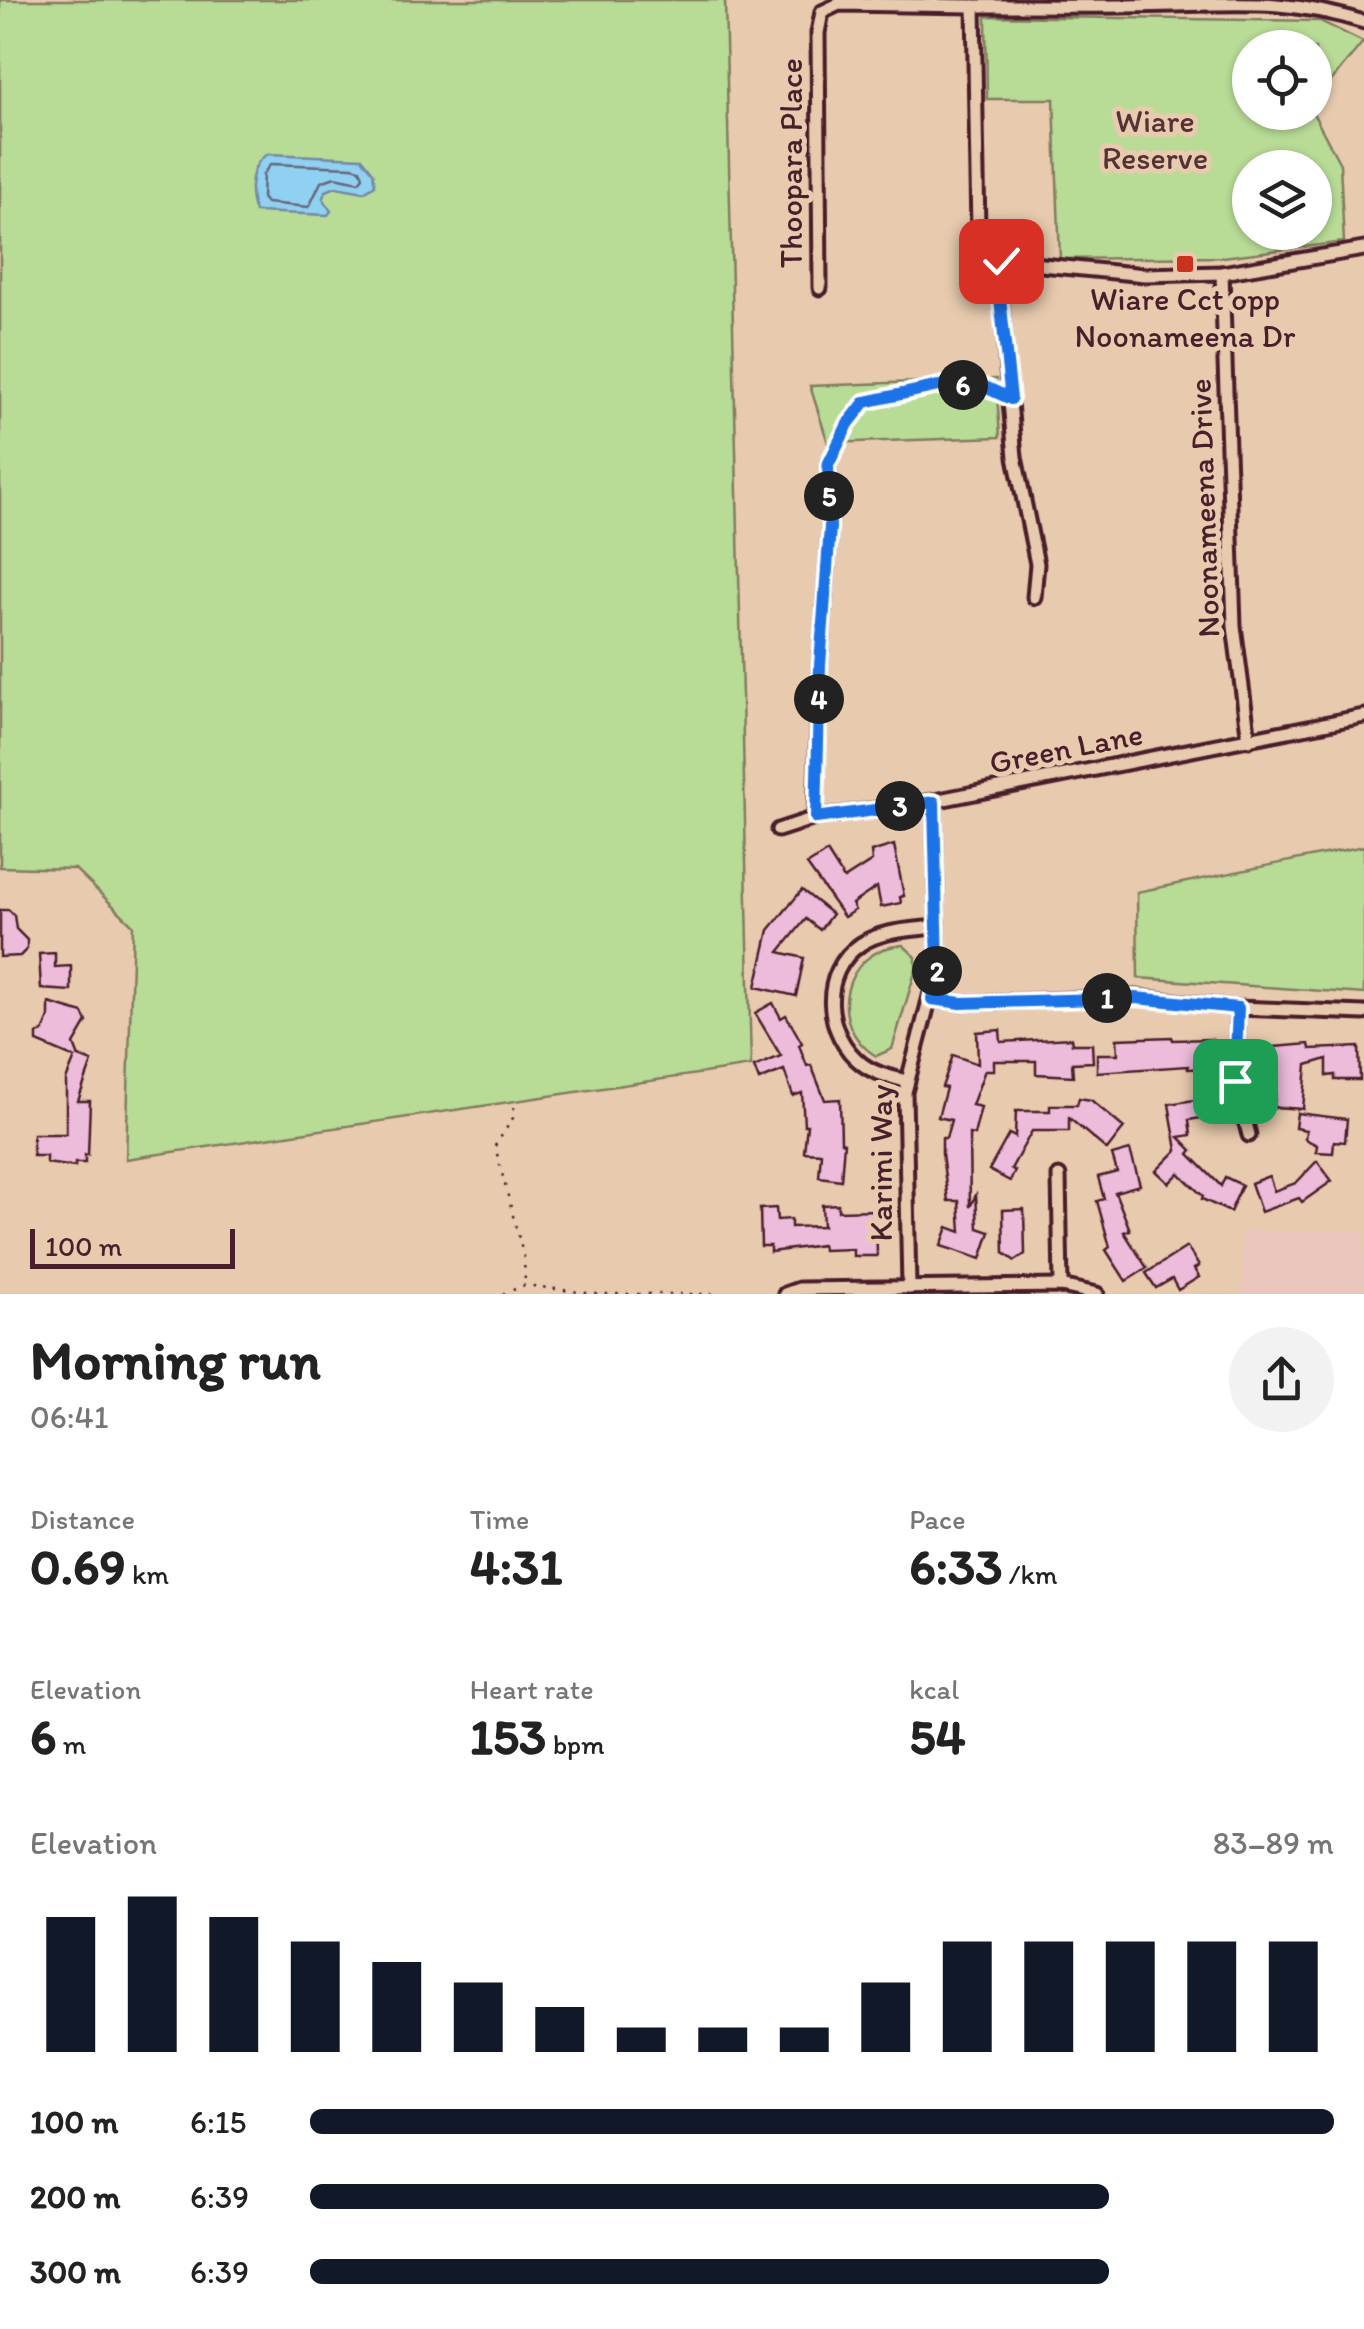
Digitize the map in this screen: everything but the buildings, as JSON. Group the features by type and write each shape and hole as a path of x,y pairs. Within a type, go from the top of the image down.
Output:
{"street":[{"path":"1364,22 1318,5 1274,0 974,6 978,230 983,244 1001,261 1145,275 1222,273 1364,250"},
{"name":"Thoopara Place","path":"820,288 818,33 822,12 839,4 974,6"},
{"path":"1001,261 998,280 1014,458 1037,564 1034,597"},
{"name":"Noonameena Drive","path":"1222,273 1234,626 1249,740"},
{"path":"816,818 820,665 830,527 828,465"},
{"name":"Green Lane","path":"778,830 816,818 934,802 1364,716"},
{"name":"Karimi Way","path":"909,1288 906,1081 932,999 938,966 934,802"},
{"path":"906,1081 868,1068 846,1048 834,1023 833,986 840,969 861,944 881,934 936,927"},
{"path":"932,999 961,1003 1136,998 1238,1008 1364,1013"},
{"path":"1238,1008 1235,1081 1249,1135"},
{"path":"1058,1176 1061,1286"},
{"path":"785,1294 799,1289 1061,1286 1097,1294"}],"path":[{"path":"828,465 848,424 865,402 948,384 985,387 1011,399"},
{"path":"514,1108 513,1118 495,1146 524,1258 525,1285"},
{"path":"503,1294 525,1285 594,1294 734,1294"}],"shaded area":[{"path":"1364,1230 1364,1294 1242,1294 1242,1231"}],"green space":[{"path":"0,0 725,0 751,1066 126,1159 133,925 75,869 0,867"},
{"name":"Wiare Reserve","path":"986,16 1320,21 1363,42 1332,80 1332,30 1232,30 1232,130 1322,130 1340,164 1344,242 1332,243 1332,150 1232,150 1232,250 1279,250 1223,257 1060,259 1054,99 987,99"},
{"path":"996,379 1000,437 828,443 810,386"},
{"path":"1364,846 1364,994 1138,978 1137,892"},
{"path":"903,945 916,957 916,969 892,1049 876,1056 850,1026 848,990 854,974 866,960 882,950"}],"water":[{"path":"268,154 362,158 373,172 375,185 364,192 336,187 326,191 323,198 331,211 328,215 255,212 252,180 257,165"}],"place":[{"name":"Wiare Cct opp Noonameena Dr","path":"1185,264"}],"route":[{"path":"1001,261 998,280 1011,399 985,387 948,384 865,402 848,424 828,465 830,527 820,665 816,818 934,802 938,966 932,999 961,1003 1136,998 1238,1008 1235,1081"}]}
